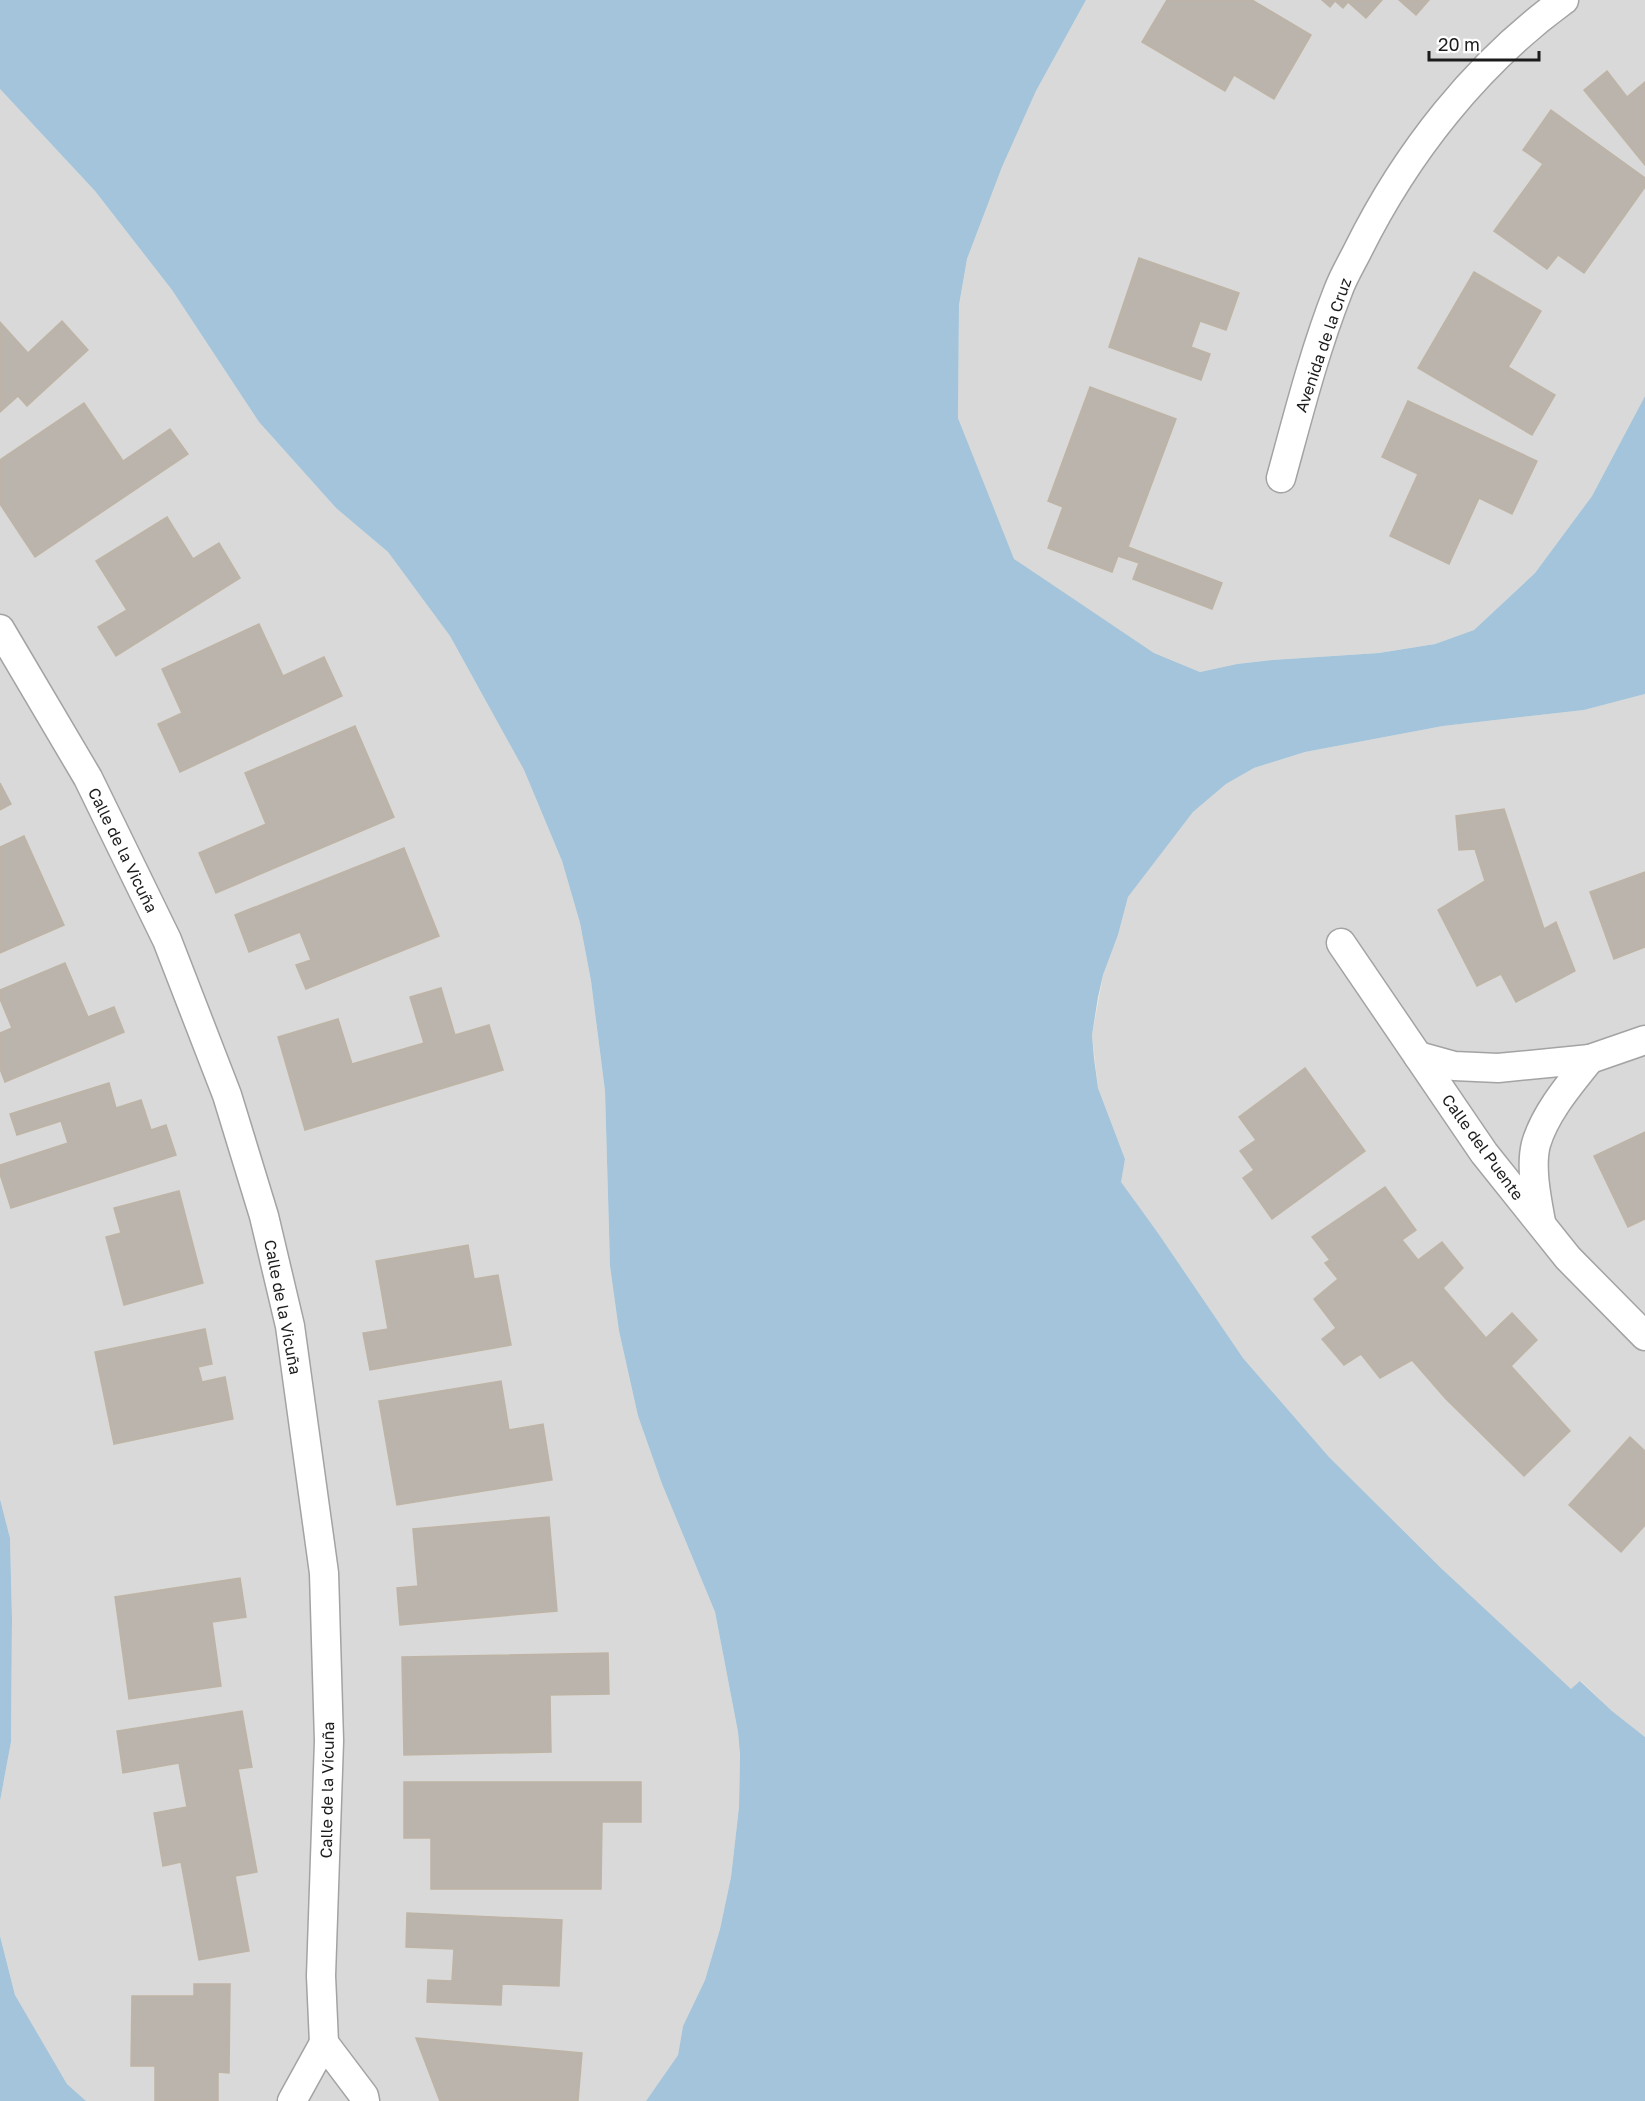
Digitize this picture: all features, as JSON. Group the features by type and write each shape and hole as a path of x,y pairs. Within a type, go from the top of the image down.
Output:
{"street":[{"name":"Avenida de la Cruz","path":"1281,478 1311,369 1338,290 1372,222 1405,166 1451,106 1498,55 1564,0"},
{"name":"Calle de la Vicuña","path":"0,629 88,778 167,940 227,1095 270,1238 290,1326 324,1573 329,1742 321,1976 324,2043"},
{"name":"Calle del Puente","path":"1341,942 1484,1152 1568,1258 1645,1336"},
{"path":"1418,1056 1454,1066 1498,1068 1590,1059 1645,1040"},
{"path":"1541,1224 1534,1185 1536,1145 1551,1113 1590,1059"},
{"path":"292,2101 324,2043 364,2096 365,2101"}],"shaded area":[{"path":"1086,0 1645,0 1645,396 1592,496 1535,573 1474,630 1435,644 1379,653 1272,660 1237,664 1200,672 1154,653 1013,559 958,418 959,305 967,259 1002,167 1036,91"},
{"path":"0,89 95,191 172,290 259,422 336,508 388,552 450,636 524,770 562,861 580,923 591,981 605,1091 610,1266 619,1331 638,1416 662,1484 715,1612 738,1732 740,1755 739,1807 731,1877 720,1929 705,1980 683,2026 678,2055 646,2101 86,2101 67,2084 15,1995 0,1936 0,1801 11,1742 12,1618 10,1538 0,1499"},
{"path":"1645,694 1645,1737 1612,1711 1581,1681 1571,1690 1442,1569 1329,1457 1243,1358 1158,1233 1120,1182 1125,1159 1098,1088 1092,1035 1103,975 1118,935 1128,897 1193,812 1226,784 1254,768 1305,752 1443,726 1584,710"}],"water":[{"path":"0,0 1086,0 1036,91 1002,167 967,259 959,305 958,418 1014,559 1154,653 1200,672 1237,664 1272,660 1379,653 1435,644 1474,630 1535,573 1592,496 1645,396 1645,694 1584,710 1443,726 1305,752 1254,768 1226,784 1193,812 1128,897 1118,935 1103,975 1092,1035 1098,1088 1125,1159 1121,1182 1243,1358 1329,1457 1442,1569 1571,1689 1580,1681 1612,1711 1645,1737 1645,2101 646,2101 678,2055 683,2026 705,1980 720,1929 731,1877 739,1807 740,1755 738,1732 715,1612 662,1484 638,1416 619,1331 610,1266 605,1091 591,981 580,923 562,861 524,770 450,636 388,552 336,508 259,422 172,290 95,191 0,89"},
{"path":"0,1499 10,1538 12,1618 11,1742 0,1801"},
{"path":"0,1936 15,1995 67,2084 86,2101 0,2101"}],"building":[{"path":"1167,0 1252,0 1311,35 1274,99 1234,75 1225,91 1142,42"},
{"path":"1322,0 1382,0 1366,18 1348,2 1343,8 1335,1 1330,7"},
{"path":"1399,0 1429,0 1416,15"},
{"path":"1607,71 1627,97 1645,82 1645,165 1584,90"},
{"path":"1551,110 1645,178 1645,187 1584,273 1558,255 1547,269 1494,231 1543,164 1523,150"},
{"path":"1139,258 1239,293 1226,330 1200,321 1191,347 1210,354 1201,380 1109,347"},
{"path":"1474,272 1541,311 1508,367 1555,395 1532,435 1418,368"},
{"path":"62,321 88,350 27,406 18,396 0,412 0,322 28,353"},
{"path":"1090,387 1176,419 1128,547 1222,583 1212,609 1133,579 1139,563 1118,556 1112,572 1048,548 1063,507 1048,501"},
{"path":"1408,401 1537,461 1512,514 1479,498 1449,564 1390,536 1418,474 1382,457"},
{"path":"84,403 123,461 170,429 188,454 35,557 0,504 0,460"},
{"path":"167,517 193,559 219,543 240,578 116,656 98,627 127,610 96,561"},
{"path":"259,624 283,676 324,657 342,696 180,772 158,724 182,713 162,669"},
{"path":"355,726 394,817 216,893 199,853 266,824 245,773"},
{"path":"0,783 11,804 0,810"},
{"path":"1504,809 1544,929 1556,922 1575,971 1516,1002 1501,974 1477,986 1438,910 1485,881 1475,849 1459,850 1456,816"},
{"path":"24,836 64,925 0,953 0,847"},
{"path":"404,848 439,936 306,989 296,965 311,960 300,932 249,952 235,915"},
{"path":"1645,872 1645,947 1614,959 1590,892"},
{"path":"65,963 88,1017 114,1007 124,1032 5,1082 0,1069 0,1033 12,1028 0,999 0,990"},
{"path":"441,988 455,1035 489,1025 503,1070 305,1130 278,1037 338,1019 352,1064 424,1043 410,997"},
{"path":"1305,1068 1365,1151 1272,1219 1243,1178 1254,1170 1240,1151 1256,1140 1239,1117"},
{"path":"109,1083 116,1108 141,1100 151,1130 166,1125 176,1155 11,1208 0,1174 0,1165 68,1143 61,1121 17,1135 10,1114"},
{"path":"1645,1132 1645,1219 1628,1227 1594,1156"},
{"path":"1385,1187 1416,1230 1402,1240 1418,1260 1442,1242 1463,1268 1443,1288 1486,1338 1512,1313 1537,1340 1511,1366 1570,1431 1524,1476 1446,1399 1412,1360 1380,1378 1361,1354 1344,1365 1322,1339 1336,1328 1314,1299 1338,1279 1325,1263 1330,1260 1312,1237"},
{"path":"179,1191 203,1283 124,1305 106,1237 121,1233 114,1208"},
{"path":"468,1245 474,1279 498,1275 511,1345 370,1370 363,1333 388,1329 376,1261"},
{"path":"205,1329 212,1364 198,1367 202,1382 225,1377 233,1419 114,1444 95,1352"},
{"path":"501,1381 509,1430 543,1424 552,1480 397,1505 379,1401"},
{"path":"1630,1437 1645,1451 1645,1525 1621,1552 1569,1505"},
{"path":"549,1517 557,1611 400,1625 397,1588 418,1586 413,1529"},
{"path":"240,1578 246,1617 212,1622 221,1686 129,1699 115,1597"},
{"path":"608,1653 609,1694 550,1695 551,1752 404,1755 402,1657"},
{"path":"242,1711 252,1767 238,1769 257,1872 235,1876 249,1951 199,1960 181,1862 163,1866 154,1813 187,1807 179,1763 123,1773 117,1731"},
{"path":"404,1782 641,1782 641,1822 602,1822 601,1889 431,1889 431,1838 404,1838"},
{"path":"407,1913 562,1920 559,1986 502,1984 501,2005 427,2002 428,1980 452,1981 454,1949 406,1947"},
{"path":"194,1984 230,1984 229,2073 218,2072 218,2101 155,2101 155,2066 131,2066 132,1996 194,1996"},
{"path":"416,2038 582,2053 578,2101 440,2101"}]}
